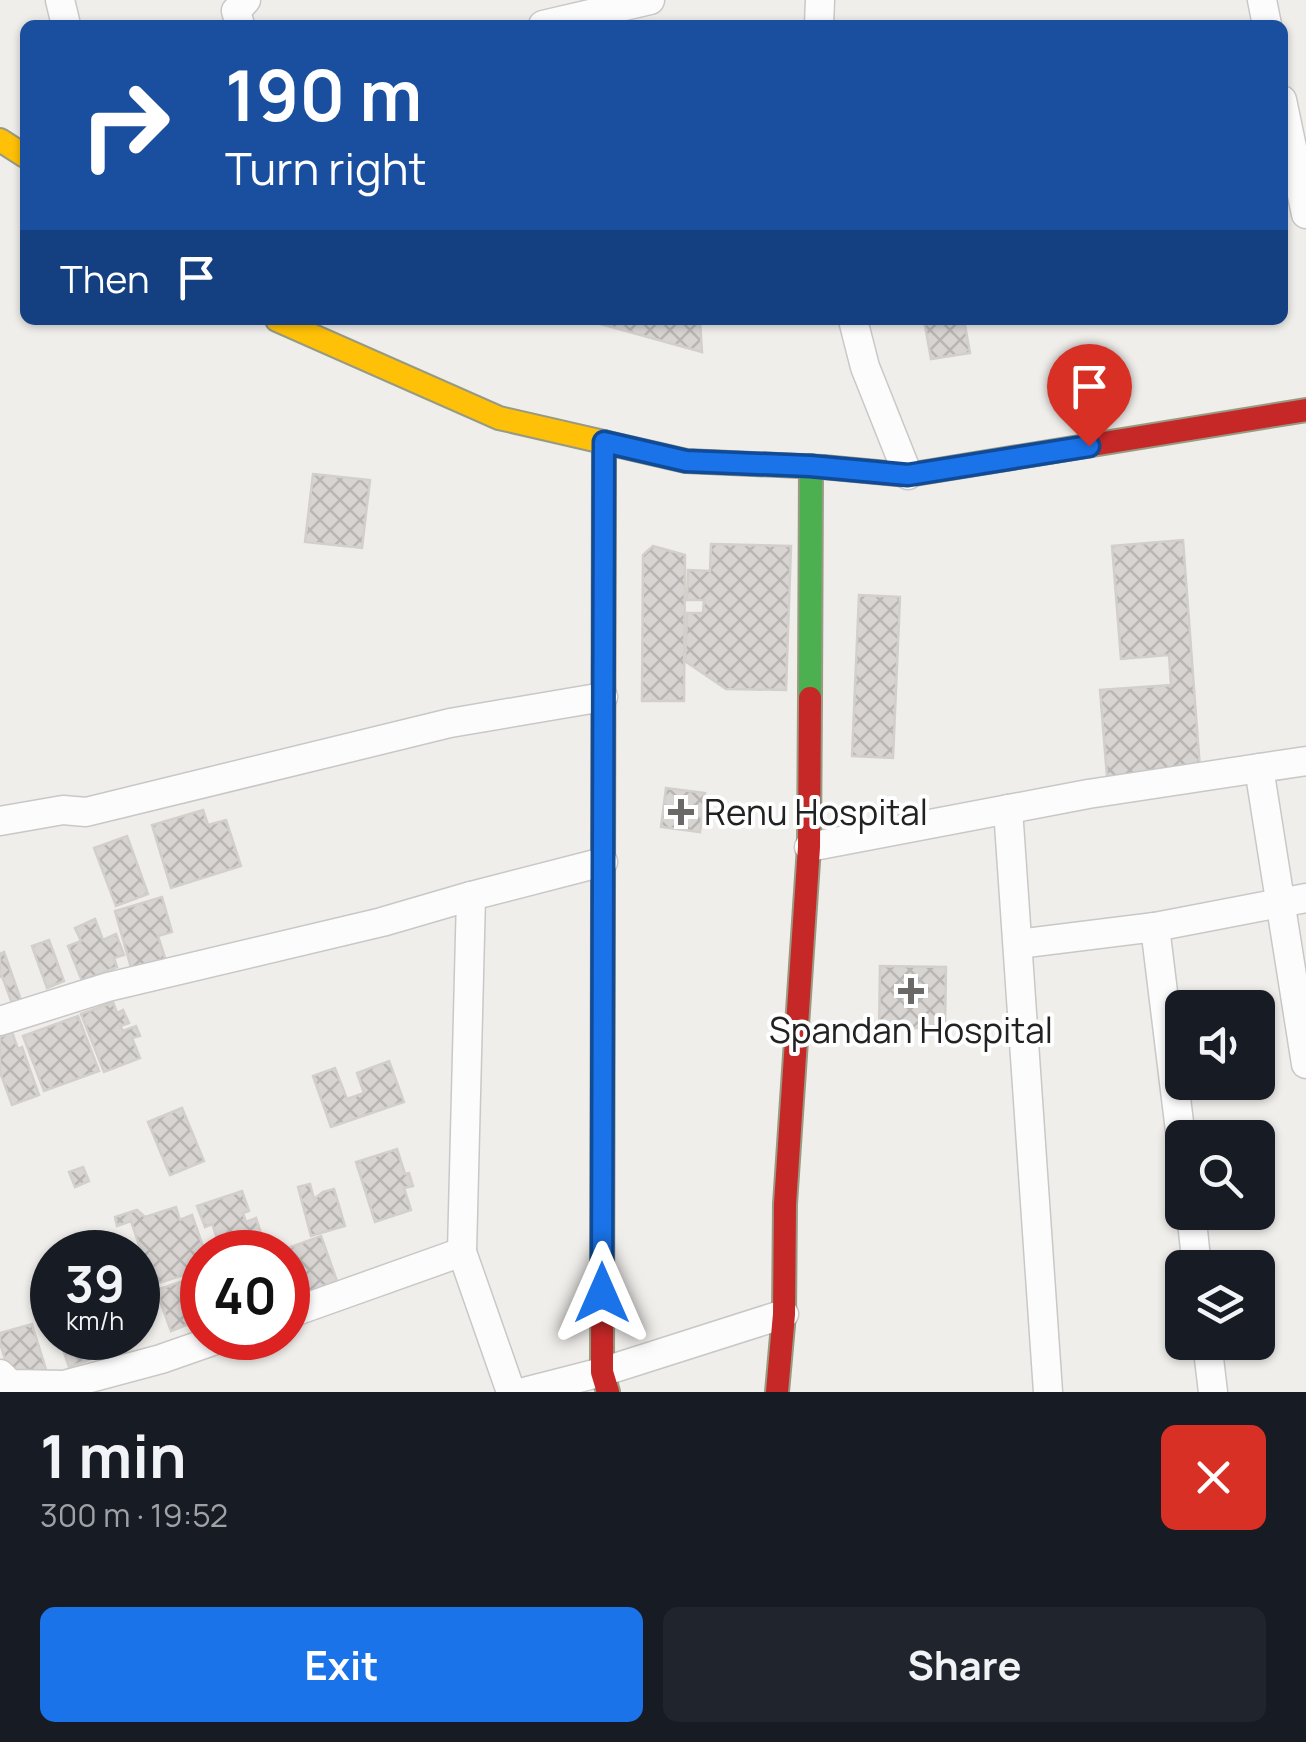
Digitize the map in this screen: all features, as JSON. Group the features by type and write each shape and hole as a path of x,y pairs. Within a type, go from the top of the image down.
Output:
{"main road":[{"path":"288,325 499,418 686,461 908,475 1306,410"},
{"path":"604,442 605,1382"},
{"path":"777,1392 784,1314 785,1204 809,847 810,466"}],"street":[{"path":"564,20 650,0"},
{"path":"1288,128 1306,214"},
{"path":"854,325 866,367 908,475"},
{"path":"0,822 63,810 86,812 450,723 604,698"},
{"path":"809,847 1088,794 1306,761"},
{"path":"1259,768 1294,902 1306,1064"},
{"path":"1008,809 1048,1392"},
{"path":"0,1021 108,987 382,922 603,862"},
{"path":"472,896 462,1252 512,1392"},
{"path":"1018,944 1155,927 1294,902"},
{"path":"1155,927 1179,1120"},
{"path":"310,1306 462,1252"},
{"path":"524,1392 605,1382 784,1314"},
{"path":"3,1382 67,1388 180,1352"},
{"path":"1209,1360 1213,1392"}],"building":[{"path":"604,325 700,325 702,352"},
{"path":"925,325 965,325 970,353 931,359"},
{"path":"313,474 370,480 362,548 305,542"},
{"path":"1183,540 1200,769 1107,777 1100,690 1171,685 1169,655 1121,659 1112,546"},
{"path":"711,544 791,546 786,690 726,689 685,661 687,613 703,613 704,600 687,600 688,570 710,571"},
{"path":"653,546 685,555 684,701 642,701 643,555"},
{"path":"859,595 900,597 893,758 852,756"},
{"path":"666,788 705,793 700,832 661,827"},
{"path":"203,810 208,825 226,820 241,866 171,888 152,825"},
{"path":"127,836 148,894 116,906 94,848"},
{"path":"162,897 172,932 158,936 166,961 132,971 115,911"},
{"path":"95,919 103,940 116,934 124,955 114,958 117,967 82,981 68,946 81,941 75,928"},
{"path":"49,940 64,981 47,988 32,946"},
{"path":"4,952 22,1003 13,1006 0,977 0,954"},
{"path":"880,966 946,967 945,1028 879,1028"},
{"path":"113,1002 117,1013 123,1010 129,1023 120,1026 123,1031 136,1026 140,1036 132,1038 140,1058 104,1072 81,1014"},
{"path":"78,1016 99,1071 44,1091 23,1036"},
{"path":"12,1032 18,1049 22,1047 39,1095 12,1105 0,1072 0,1037"},
{"path":"389,1061 404,1102 331,1127 313,1076 335,1068 347,1099 364,1093 357,1073"},
{"path":"182,1108 204,1161 170,1175 148,1122"},
{"path":"397,1149 413,1186 404,1188 411,1210 375,1222 356,1162"},
{"path":"83,1167 89,1181 75,1187 69,1172"},
{"path":"310,1184 314,1199 334,1189 345,1226 311,1236 298,1187"},
{"path":"242,1191 249,1211 243,1213 246,1222 256,1218 260,1230 214,1230 212,1224 205,1227 197,1206"},
{"path":"176,1207 180,1220 192,1215 197,1230 180,1230 180,1276 160,1283 160,1230 134,1230 131,1221 117,1226 115,1217 137,1210 145,1217"},
{"path":"321,1236 337,1281 310,1291 310,1240"},
{"path":"180,1282 180,1328 171,1331 160,1301 160,1289"},
{"path":"30,1325 30,1360 43,1360 47,1373 12,1383 0,1333"},
{"path":"67,1360 89,1360 69,1367"}],"traffic: fast":[{"path":"603,901 604,442"},
{"path":"810,698 811,466"}],"traffic: slow":[{"path":"0,140 20,153"},
{"path":"288,325 499,418 686,461 823,467"}],"traffic: jam":[{"path":"823,467 908,475 1306,410"},
{"path":"777,1392 784,1314 785,1204 809,847 810,698"},
{"path":"603,901 602,1372 608,1392"}],"place":[{"name":"Renu Hospital","path":"681,812"},
{"name":"Spandan Hospital","path":"911,991"}],"route":[{"path":"602,1293 604,442 686,461 908,475 1089,446"}]}
